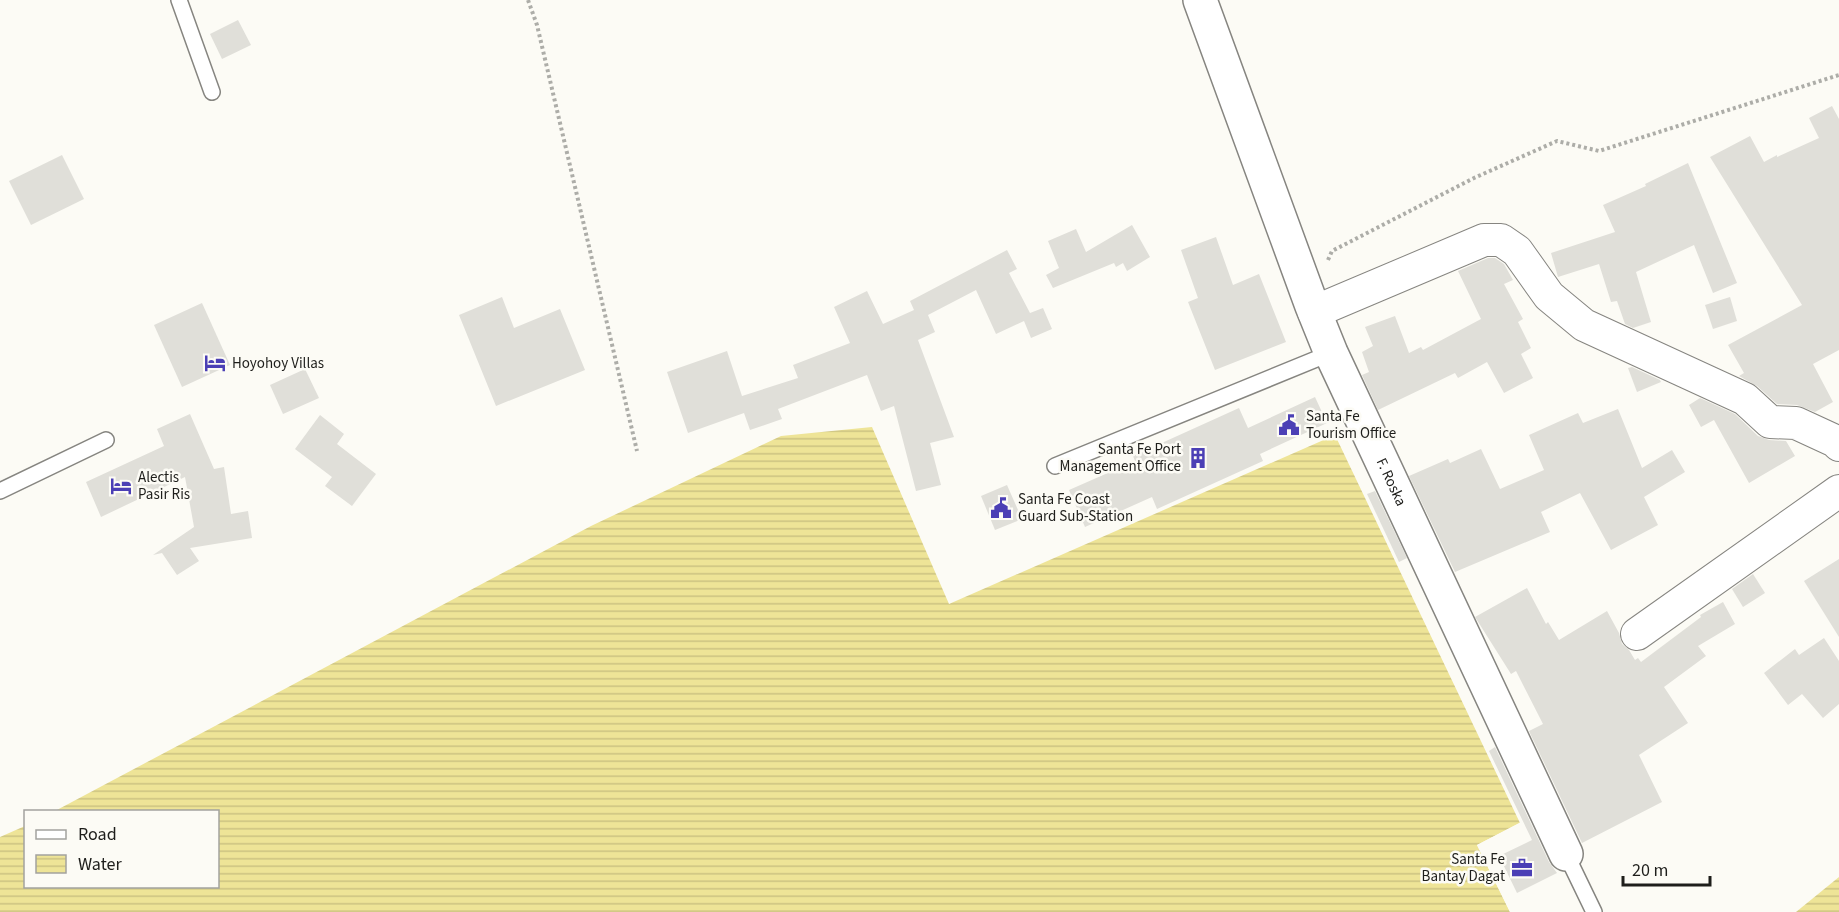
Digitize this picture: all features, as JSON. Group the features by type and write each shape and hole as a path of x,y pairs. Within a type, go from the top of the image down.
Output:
{"main road":[{"name":"F. Roska","path":"1200,0 1331,353 1566,854"}],"street":[{"path":"1313,309 1484,240 1501,240 1517,251 1550,296 1584,325 1745,399 1770,422 1796,423 1839,445"},
{"path":"1637,634 1839,491"}],"lane":[{"path":"179,0 212,92"},
{"path":"1055,466 1331,353"},
{"path":"0,491 106,440"},
{"path":"1566,854 1594,912"}],"path":[{"path":"528,0 537,26 637,451"},
{"path":"1313,309 1332,251 1474,178 1557,141 1599,151 1839,75"}],"water":[{"path":"872,427 949,604 1335,435 1520,823 1477,845 1510,912 0,912 0,837 24,826 24,888 219,888 219,810 57,810 591,526 781,436"},
{"path":"1839,877 1839,912 1796,912"}],"pier":[{"path":"1523,821 1522,825 1481,846 1513,912 1510,912 1477,845"}],"building":[{"path":"238,20 251,45 222,59 210,34"},
{"path":"1832,106 1839,119 1839,350 1813,364 1833,402 1815,412 1797,405 1777,404 1757,386 1739,376 1744,373 1728,345 1802,305 1710,157 1750,136 1764,162 1777,155 1777,157 1819,138 1809,118"},
{"path":"62,155 84,199 31,225 9,181"},
{"path":"1688,163 1737,283 1713,293 1694,245 1636,272 1651,322 1633,328 1625,324 1617,301 1611,302 1599,264 1558,277 1551,253 1615,232 1603,205 1646,186 1645,184"},
{"path":"1132,225 1150,257 1127,271 1123,263 1116,267 1114,263 1053,288 1046,275 1059,268 1048,241 1076,229 1086,252"},
{"path":"1216,237 1233,285 1259,274 1286,342 1215,370 1188,302 1198,298 1181,250"},
{"path":"1007,250 1017,269 1009,273 1030,313 1043,308 1052,329 1031,338 1024,321 996,334 976,290 928,315 935,332 918,340 954,437 930,443 941,485 916,491 894,406 881,411 867,375 778,409 782,419 750,430 744,413 688,433 667,372 727,351 742,396 798,378 793,365 850,343 834,307 867,291 883,324 914,310 910,301"},
{"path":"1488,258 1495,258 1504,264 1513,280 1504,284 1523,319 1518,322 1531,348 1521,354 1533,378 1504,393 1487,362 1458,378 1455,373 1378,410 1362,375 1369,372 1362,352 1373,346 1365,327 1395,316 1409,353 1421,347 1423,350 1481,319 1458,271"},
{"path":"502,297 514,328 560,309 585,370 496,406 459,315"},
{"path":"1730,297 1737,321 1713,329 1705,305"},
{"path":"202,303 230,365 182,387 154,325"},
{"path":"1632,367 1661,382 1637,392 1628,368"},
{"path":"305,369 319,398 283,414 270,385"},
{"path":"1315,397 1327,423 1260,454 1263,461 1157,509 1152,497 1085,527 1069,490 1135,461 1133,456 1239,408 1248,428"},
{"path":"1700,398 1735,414 1758,436 1769,440 1786,441 1795,456 1749,483 1714,420 1701,427 1689,405"},
{"path":"1618,409 1642,468 1672,450 1685,472 1644,497 1658,525 1611,550 1580,493 1541,512 1550,532 1455,572 1409,476 1448,459 1450,463 1481,449 1500,489 1544,470 1529,435 1578,413 1583,423"},
{"path":"190,414 214,469 224,467 231,514 248,511 252,538 190,548 199,561 177,575 162,553 153,555 194,527 185,477 101,517 86,482 164,446 157,429"},
{"path":"320,415 344,434 337,444 376,474 352,506 325,486 332,477 295,449"},
{"name":"Santa Fe Coast Guard Sub-Station","path":"1007,485 1022,519 995,530 981,496"},
{"path":"1375,491 1407,558 1399,562 1367,494"},
{"path":"1839,559 1839,637 1804,581"},
{"path":"1753,574 1765,593 1743,607 1732,589"},
{"path":"1527,588 1546,624 1548,622 1559,640 1607,611 1619,633 1622,644 1635,660 1638,658 1641,662 1701,617 1700,615 1723,602 1735,624 1698,646 1706,656 1664,687 1688,723 1639,755 1662,802 1582,843 1529,731 1543,724 1516,671 1511,674 1475,617"},
{"path":"1824,638 1839,661 1839,704 1823,718 1802,694 1788,705 1764,673 1795,649 1799,655"},
{"path":"1495,747 1549,862 1557,873 1517,893 1499,856 1532,840 1489,751"}],"place":[{"name":"Hoyohoy Villas","path":"215,363"},
{"name":"Santa Fe Tourism Office","path":"1289,425"},
{"name":"Santa Fe Port Management Office","path":"1198,458"},
{"name":"Alectis Pasir Ris","path":"121,486"},
{"name":"Santa Fe Coast Guard Sub-Station","path":"1001,508"},
{"name":"Santa Fe Bantay Dagat","path":"1522,868"}]}
